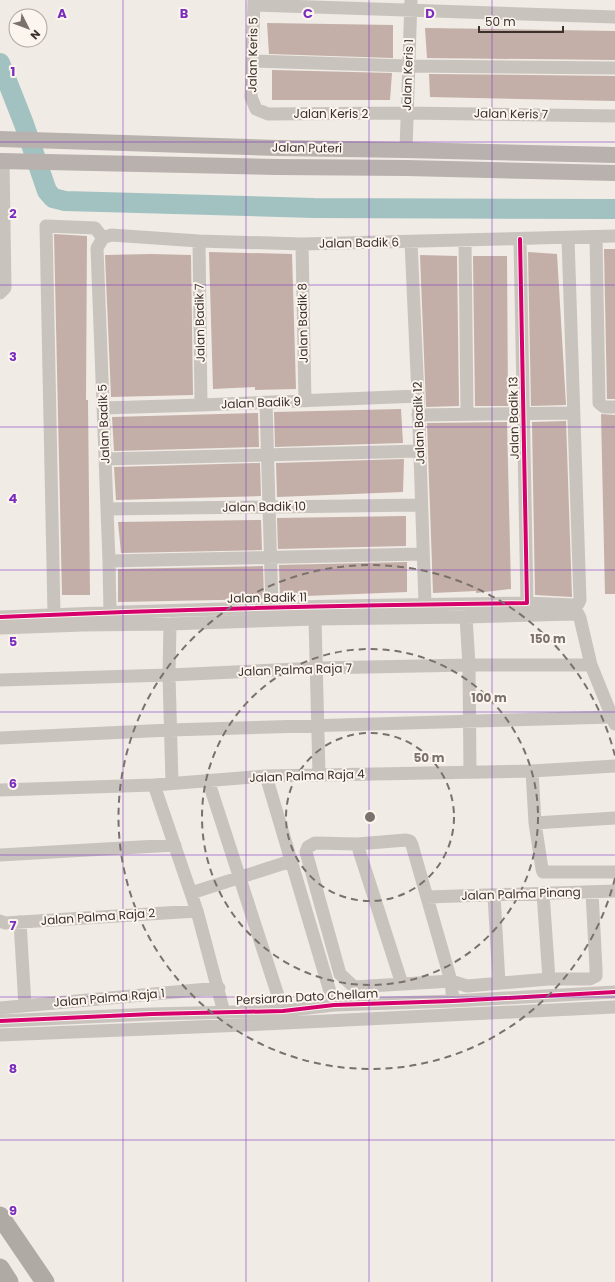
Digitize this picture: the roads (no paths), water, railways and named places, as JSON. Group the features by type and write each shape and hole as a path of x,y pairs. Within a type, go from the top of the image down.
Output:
{"highway":[{"path":"0,1216 45,1282"},
{"path":"0,1268 9,1282"}],"main road":[{"name":"Jalan Puteri","path":"7,140 615,156"},
{"path":"277,167 278,148"},
{"name":"Jalan Puteri","path":"6,161 615,173"}],"street":[{"path":"254,3 411,5 615,17"},
{"name":"Jalan Keris 5","path":"254,3 251,96 256,109"},
{"name":"Jalan Keris 1","path":"406,150 411,5"},
{"path":"252,61 408,66 615,68"},
{"name":"Jalan Keris 2","path":"256,109 268,114 407,113"},
{"name":"Jalan Keris 7","path":"407,113 615,116"},
{"path":"0,293 5,288 2,211 6,161"},
{"path":"54,614 46,226 95,228 103,238"},
{"name":"Jalan Badik 6","path":"103,238 111,235 199,241 302,244 615,236"},
{"path":"596,237 599,403 604,407 615,408"},
{"name":"Jalan Badik 5","path":"103,238 97,248 110,612"},
{"path":"418,415 574,413 568,238"},
{"name":"Jalan Badik 13","path":"520,239 527,600"},
{"path":"465,240 467,414"},
{"name":"Jalan Badik 7","path":"199,241 201,405"},
{"name":"Jalan Badik 12","path":"411,242 425,604"},
{"name":"Jalan Badik 8","path":"302,244 305,401"},
{"name":"Jalan Badik 9","path":"103,408 266,403 418,396"},
{"path":"266,403 272,608"},
{"name":"Jalan Badik 11","path":"0,617 110,612 527,600 574,605 578,604 580,600 574,413"},
{"path":"105,459 420,451"},
{"name":"Jalan Badik 10","path":"107,509 422,504"},
{"path":"109,561 423,554"},
{"path":"0,628 315,619 578,614 591,665 614,720 470,721 170,730 0,738"},
{"path":"466,617 469,665 470,772"},
{"path":"315,619 319,774"},
{"path":"170,624 169,675 172,783"},
{"name":"Jalan Palma Raja 7","path":"0,680 169,675 317,668 469,665 591,665"},
{"name":"Jalan Palma Raja 4","path":"0,790 154,784 266,776 532,771 615,766"},
{"path":"532,771 535,823 543,872 615,872"},
{"path":"266,776 334,1005"},
{"path":"208,780 283,1010"},
{"path":"154,784 197,911 219,988 228,1026"},
{"path":"535,823 615,818"},
{"path":"453,1001 451,981 410,841 406,840 357,844 316,843 308,847 306,852 340,974 354,987 451,981 467,986 549,979 590,979 596,976 592,892"},
{"path":"357,844 402,984"},
{"path":"0,855 175,845"},
{"path":"191,893 291,861"},
{"name":"Jalan Palma Pinang","path":"427,897 615,891"},
{"path":"543,893 549,979"},
{"path":"494,895 499,983"},
{"name":"Jalan Palma Raja 2","path":"0,921 5,923 197,911"},
{"path":"20,922 25,1006"},
{"name":"Jalan Palma Raja 1","path":"0,1008 219,988"},
{"name":"Persiaran Dato Chellam","path":"0,1021 283,1010 334,1005 453,1001 615,992"},
{"name":"Persiaran Dato Chellam","path":"0,1035 228,1026 615,1007"}],"waterway":[{"path":"0,63 24,124 47,191 53,198 65,201 314,208 615,209"}]}
